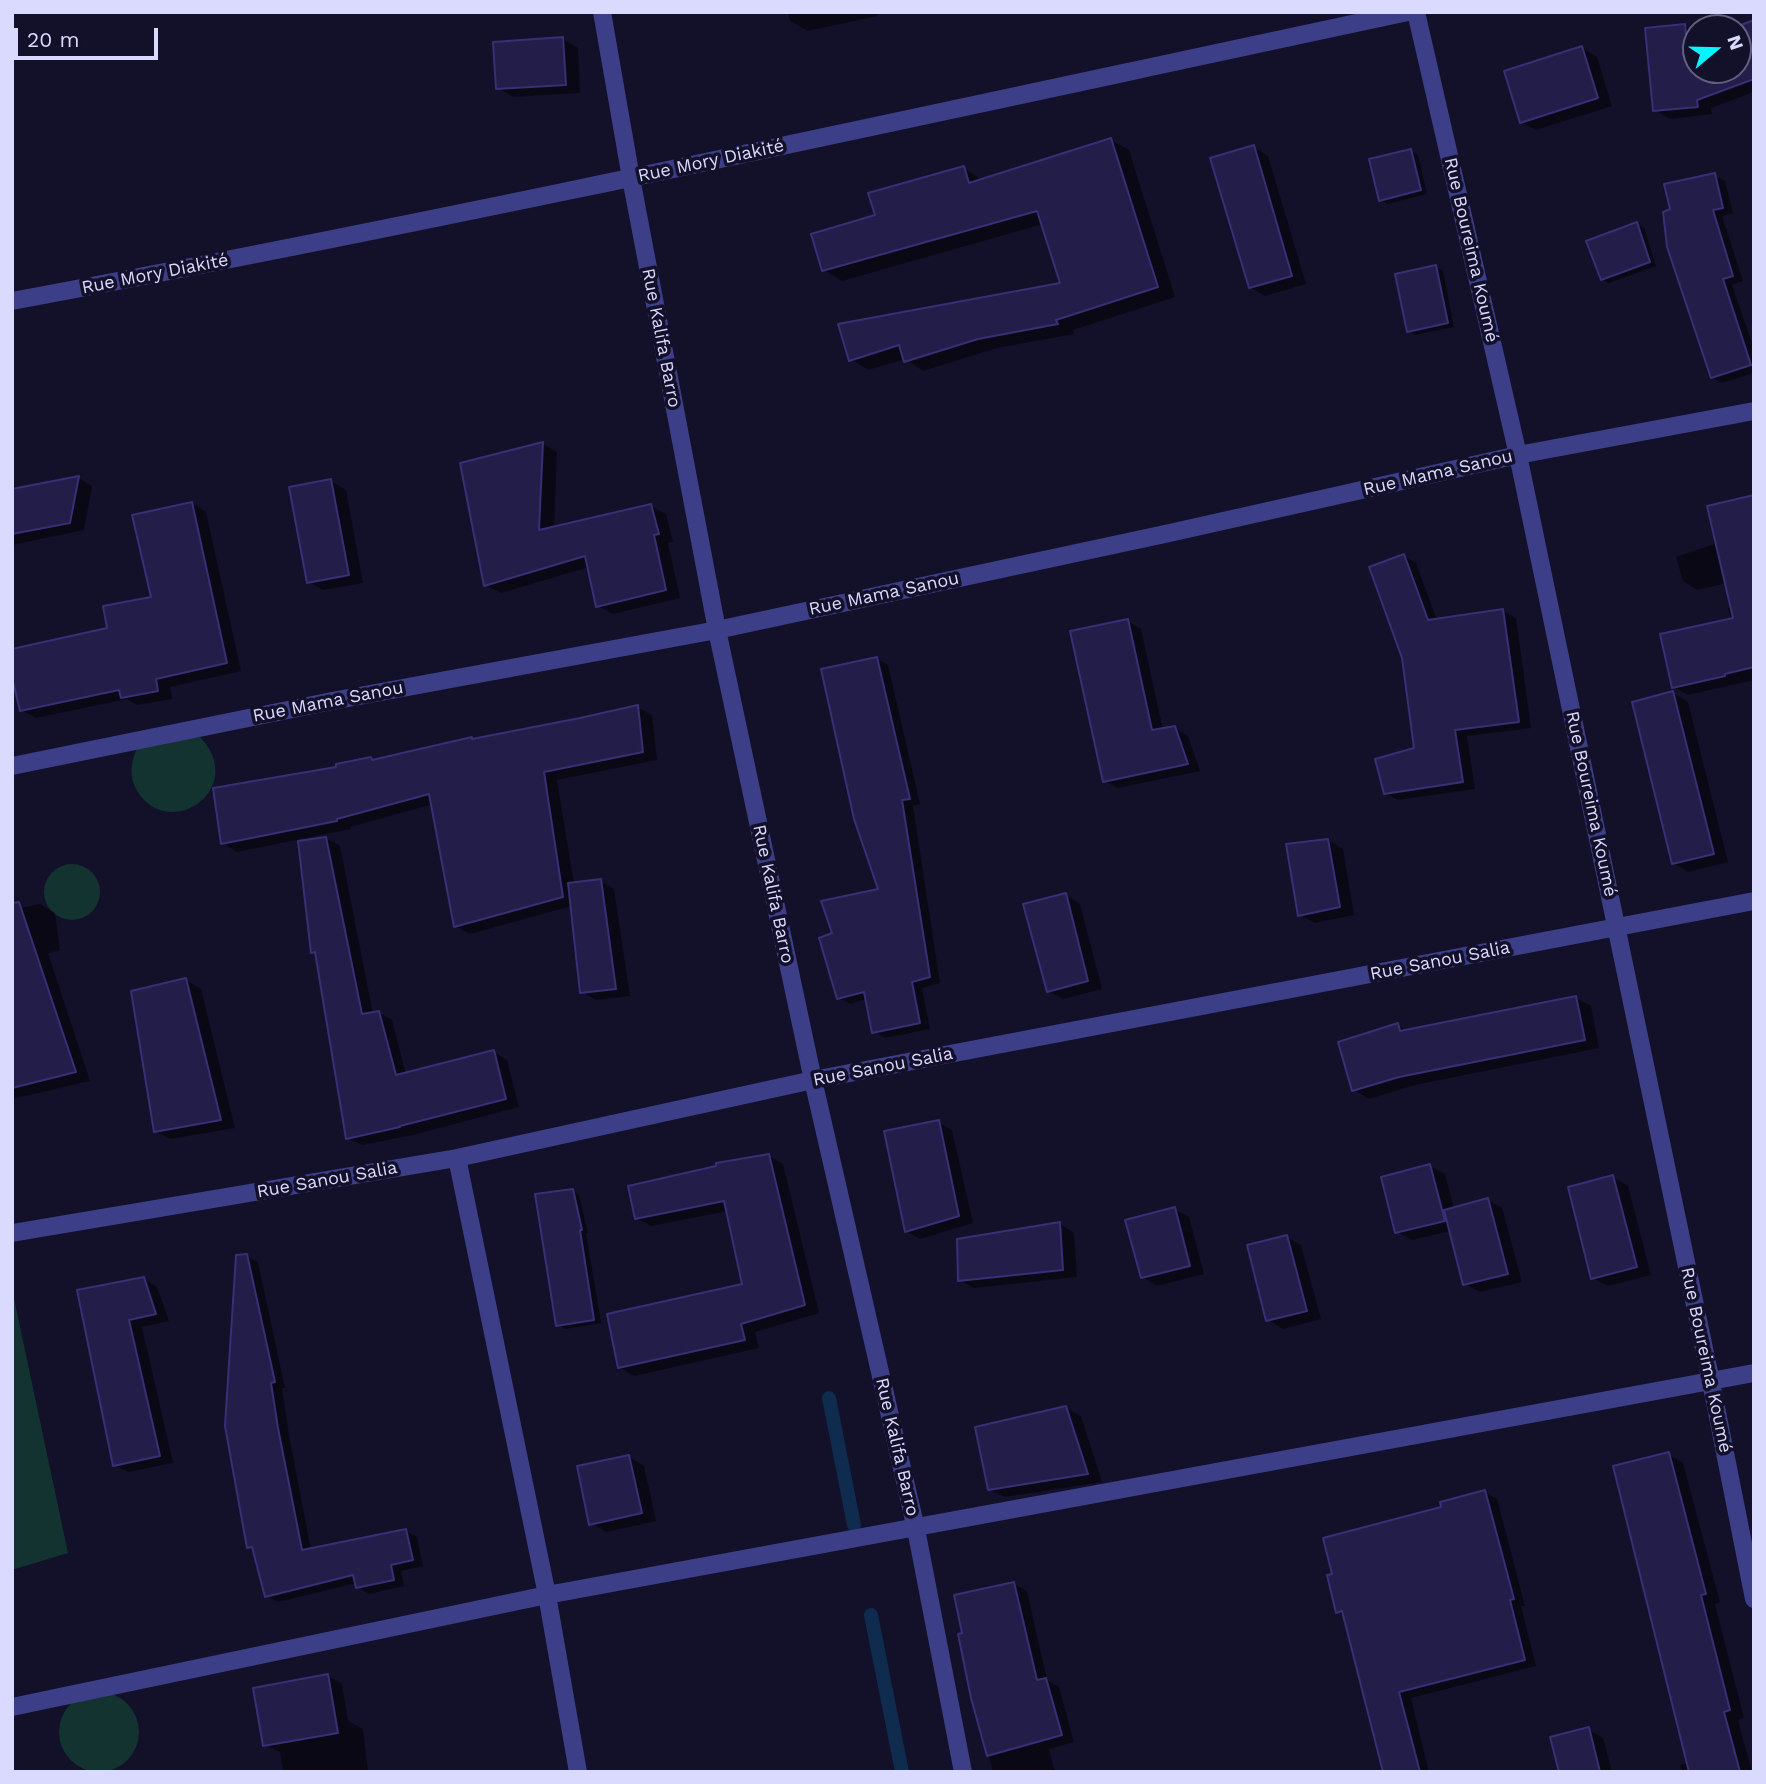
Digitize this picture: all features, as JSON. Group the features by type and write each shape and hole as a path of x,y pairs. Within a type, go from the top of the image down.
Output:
{"street":[{"name":"Rue Kalifa Barro","path":"602,12 631,178 718,630 813,1080 916,1529 963,1772"},
{"name":"Rue Mory Diakité","path":"12,301 236,259 631,178 1408,12"},
{"name":"Rue Boureima Koumé","path":"1416,12 1518,455 1712,1382 1754,1599"},
{"name":"Rue Mama Sanou","path":"12,766 332,701 718,630 1518,455 1754,411"},
{"name":"Rue Sanou Salia","path":"12,1233 457,1158 813,1080 1754,901"},
{"path":"457,1158 547,1595 578,1772"},
{"path":"12,1707 547,1595 1754,1373"}],"green space":[{"path":"196,733 211,753 215,772 211,789 200,802 185,810 168,812 151,806 137,791 132,779 132,762 139,744"},
{"path":"72,864 83,866 92,872 98,881 98,903 92,912 83,918 72,920 61,918 52,912 46,903 44,892 46,881 52,872 61,866"},
{"path":"12,1289 68,1553 12,1570"},
{"path":"91,1692 107,1692 128,1703 139,1724 139,1740 128,1761 107,1772 91,1772 77,1766 65,1754 59,1740 59,1724 65,1710 77,1698"}],"building":[{"path":"1754,20 1752,80 1752,21"},
{"path":"1682,24 1682,84 1740,84 1697,100 1698,107 1653,111 1645,28"},
{"path":"563,37 566,85 496,89 493,42"},
{"path":"1582,46 1598,98 1520,123 1504,71"},
{"path":"1111,138 1158,287 1056,320 1058,324 978,339 904,362 899,345 849,361 838,324 1060,283 1037,211 822,271 811,234 875,215 868,193 964,166 969,183"},
{"path":"1254,145 1292,276 1249,288 1210,158"},
{"path":"1411,149 1421,190 1379,201 1369,159"},
{"path":"1715,173 1723,208 1713,210 1733,276 1723,279 1751,365 1711,378 1667,247 1663,212 1670,209 1664,184"},
{"path":"1637,222 1650,262 1601,280 1586,241"},
{"path":"1436,265 1448,323 1407,332 1395,274"},
{"path":"543,442 539,530 651,504 659,534 654,535 666,590 596,607 585,556 484,586 460,463"},
{"path":"79,476 70,523 12,534 12,489"},
{"path":"331,479 349,575 307,583 289,487"},
{"path":"1754,495 1754,667 1672,688 1660,634 1733,618 1707,506"},
{"path":"192,502 227,663 156,679 158,691 121,698 119,690 20,711 12,677 12,649 107,628 103,606 151,597 132,515"},
{"path":"1404,554 1428,620 1503,609 1519,722 1455,730 1463,782 1384,794 1375,759 1414,748 1402,658 1369,567"},
{"path":"1128,619 1152,730 1175,726 1188,764 1103,782 1070,631"},
{"path":"877,657 910,799 902,800 930,977 912,982 920,1023 872,1033 864,992 837,999 819,938 832,933 821,901 878,889 854,819 821,669"},
{"path":"1673,691 1714,854 1672,864 1632,702"},
{"path":"638,705 643,752 544,772 563,897 454,927 429,794 337,821 221,844 213,788 336,767 336,764 371,757 372,760 472,737"},
{"path":"326,837 362,1014 379,1011 396,1075 494,1050 506,1099 346,1139 315,952 311,953 298,841"},
{"path":"1328,839 1340,907 1298,916 1286,844"},
{"path":"601,879 616,989 580,993 568,883"},
{"path":"1066,893 1088,981 1047,992 1023,904"},
{"path":"19,902 76,1072 12,1088 12,903"},
{"path":"186,978 221,1120 154,1132 131,991"},
{"path":"1576,996 1585,1040 1399,1077 1352,1091 1338,1042 1398,1023 1400,1031"},
{"path":"939,1120 959,1216 905,1232 884,1131"},
{"path":"769,1154 805,1305 741,1324 745,1340 618,1368 607,1314 742,1284 724,1201 635,1219 628,1186 716,1166 716,1163"},
{"path":"1430,1164 1445,1221 1395,1233 1381,1177"},
{"path":"1613,1175 1637,1267 1591,1279 1568,1187"},
{"path":"573,1189 582,1230 594,1320 556,1326 535,1194"},
{"path":"1488,1198 1508,1274 1463,1285 1444,1210"},
{"path":"1175,1207 1190,1266 1141,1278 1125,1220"},
{"path":"1060,1222 1063,1270 958,1281 957,1239"},
{"path":"1287,1235 1307,1311 1266,1321 1247,1245"},
{"path":"247,1254 275,1382 271,1383 278,1428 302,1550 406,1529 413,1560 391,1565 394,1580 356,1588 353,1575 265,1597 252,1547 247,1548 225,1426 236,1255"},
{"path":"144,1277 156,1314 129,1320 160,1456 113,1466 77,1290"},
{"path":"1066,1406 1088,1474 988,1490 975,1427"},
{"path":"1669,1452 1706,1594 1701,1595 1730,1710 1724,1712 1740,1772 1689,1772 1613,1466"},
{"path":"629,1455 642,1513 589,1525 577,1466"},
{"path":"1485,1490 1514,1599 1510,1600 1525,1660 1399,1692 1420,1772 1383,1772 1342,1611 1336,1613 1327,1575 1332,1574 1323,1538 1441,1507 1440,1502"},
{"path":"1014,1582 1037,1680 1046,1678 1062,1735 987,1756 971,1698 958,1634 962,1633 954,1595"},
{"path":"328,1674 338,1733 263,1746 253,1688"},
{"path":"1589,1727 1600,1772 1559,1772 1550,1737"}],"waterway":[{"path":"829,1398 854,1525"},
{"path":"871,1615 902,1772"}]}
